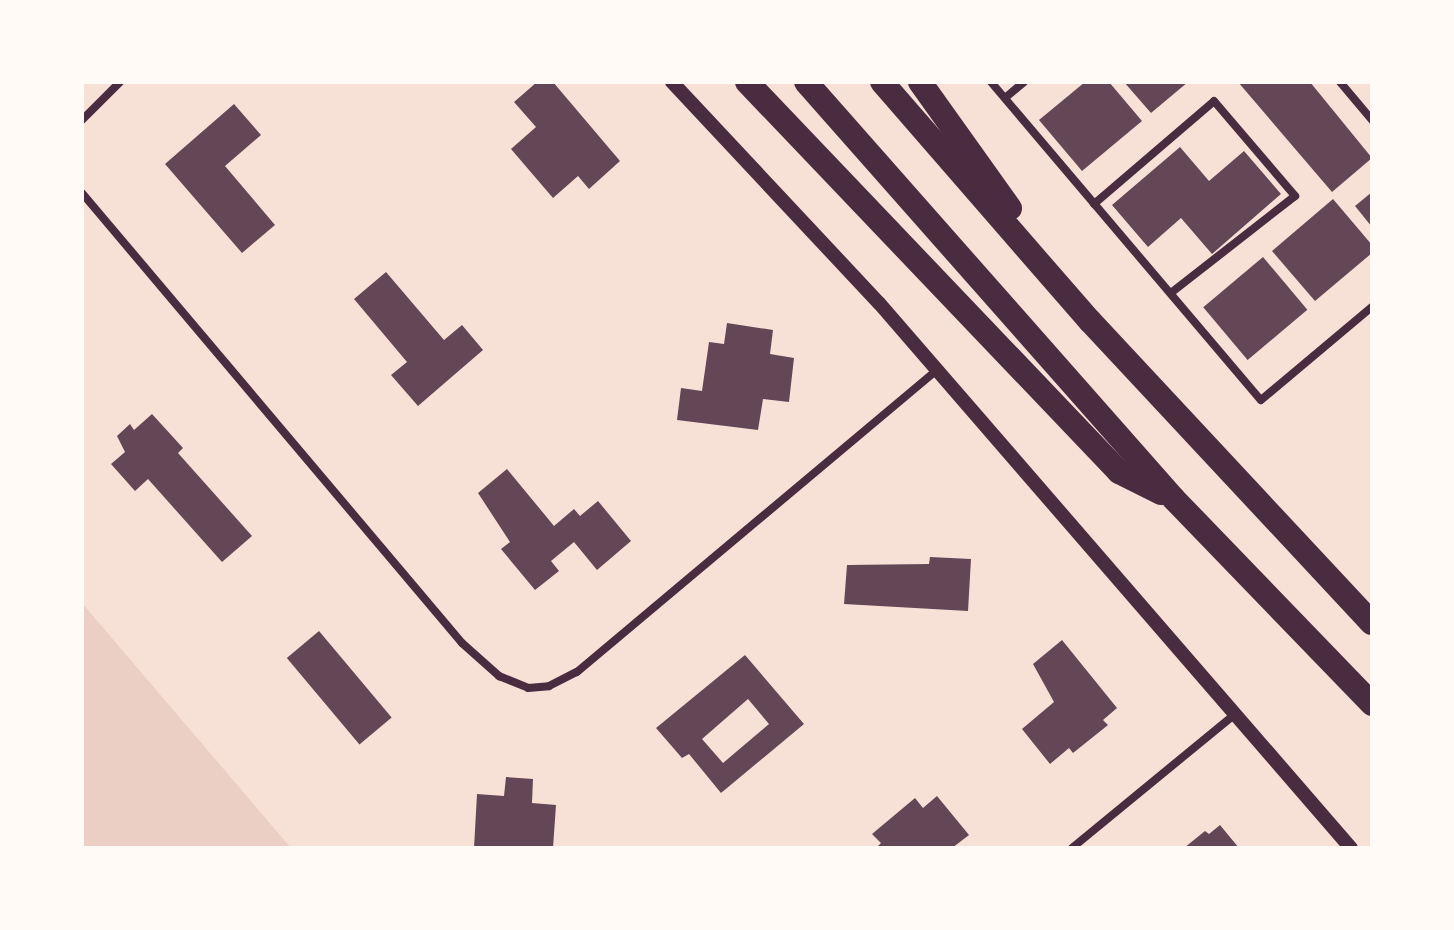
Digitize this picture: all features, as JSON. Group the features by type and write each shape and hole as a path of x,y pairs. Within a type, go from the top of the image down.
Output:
{"highway":[{"path":"747,82 1119,472 1174,499"},
{"path":"806,82 1174,499 1372,704"},
{"path":"882,82 1090,321 1372,623"},
{"path":"920,82 1090,321"}],"street":[{"path":"82,120 120,82"},
{"path":"672,82 938,369 1351,848"},
{"path":"991,82 1261,400 1372,307"},
{"path":"1005,98 1024,82"},
{"path":"1340,82 1372,120"},
{"path":"1094,204 1214,101 1295,196 1171,293"},
{"path":"82,193 462,643 499,676 528,688 549,686 577,672 938,369"},
{"path":"1072,848 1236,713"}],"shaded area":[{"path":"82,603 291,848 82,848"}],"building":[{"path":"537,82 553,82 620,161 589,189 578,176 553,198 511,149 536,127 514,102"},
{"path":"1085,82 1109,82 1142,121 1082,171 1039,120"},
{"path":"1124,82 1188,82 1151,113"},
{"path":"1238,82 1310,82 1372,158 1332,192"},
{"path":"234,104 261,135 225,166 275,225 242,253 165,164"},
{"path":"1180,147 1209,181 1244,151 1281,194 1212,254 1181,218 1148,247 1112,205"},
{"path":"1372,192 1372,227 1355,206"},
{"path":"1333,199 1372,245 1372,253 1315,301 1272,251"},
{"path":"1263,257 1307,310 1248,360 1203,307"},
{"path":"386,272 444,340 462,325 483,350 418,406 391,375 407,362 354,299"},
{"path":"727,323 773,330 770,354 794,358 789,402 763,399 758,430 677,420 681,388 702,391 709,342 724,344"},
{"path":"152,414 183,448 178,453 252,536 222,562 148,479 135,491 111,464 125,452 117,436 130,424 134,430"},
{"path":"507,469 554,526 574,509 580,516 598,501 631,541 597,570 574,542 551,561 559,571 535,590 501,549 510,542 478,493"},
{"path":"930,557 971,559 968,611 844,604 847,565 929,564"},
{"path":"319,631 392,718 359,745 287,658"},
{"path":"1062,640 1117,708 1103,720 1108,725 1073,753 1069,748 1050,764 1022,729 1054,702 1033,664"},
{"path":"745,655 804,724 721,793 689,754 682,758 656,728","holes":["748,699 769,724 723,763 702,739"]},
{"path":"506,777 533,779 532,803 556,805 553,848 474,848 477,794 504,796"},
{"path":"937,796 969,835 952,848 876,848 881,843 872,834 915,798 923,808"},
{"path":"1220,825 1239,848 1184,848 1205,831 1209,834"}]}
